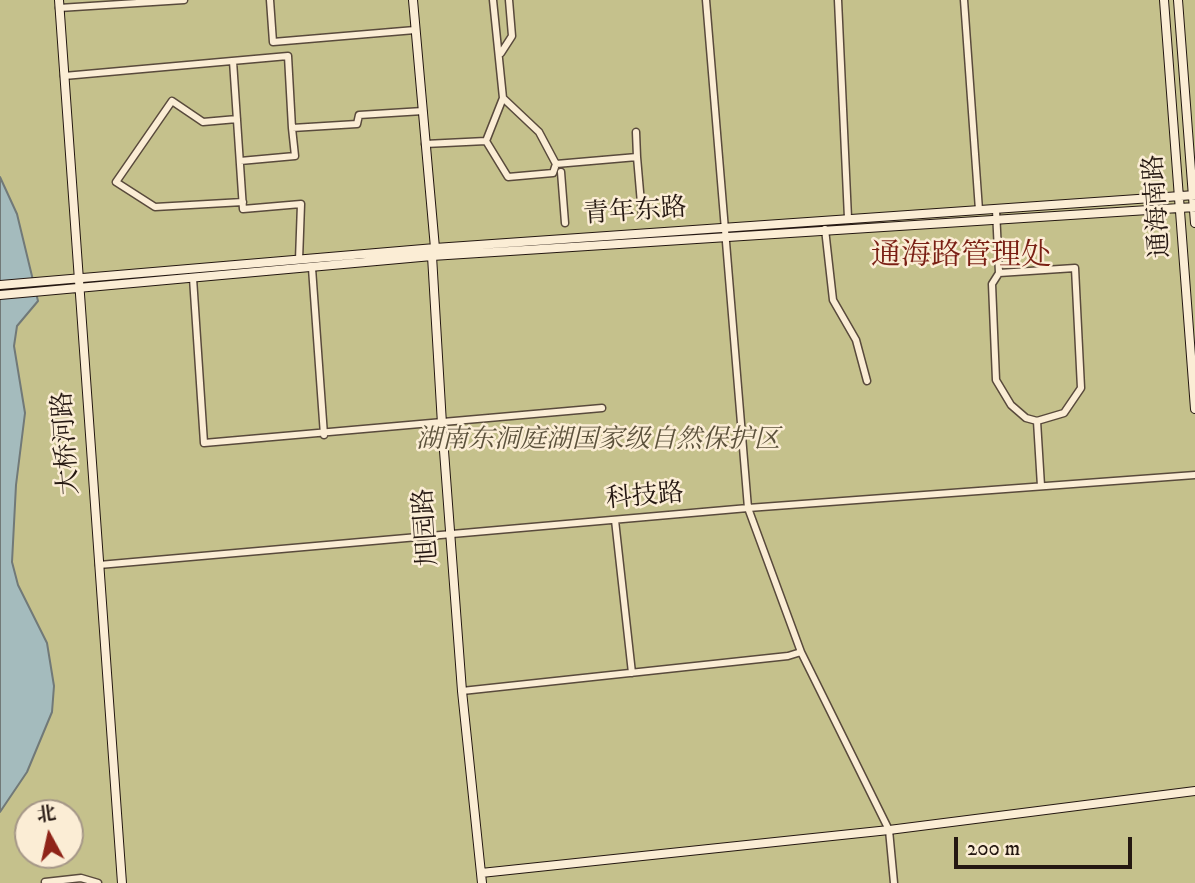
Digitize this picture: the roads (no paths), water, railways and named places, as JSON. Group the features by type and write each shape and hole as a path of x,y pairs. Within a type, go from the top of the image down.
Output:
{"street":[{"path":"59,4 184,0"},
{"path":"270,0 273,42 415,30"},
{"name":"旭园路","path":"413,0 433,252 442,424 462,691 482,883"},
{"path":"486,141 503,98 501,53 493,0"},
{"path":"501,53 512,36 509,0"},
{"path":"706,0 727,228 748,508 801,652 890,831 894,883"},
{"path":"838,0 848,218"},
{"path":"964,0 979,210"},
{"name":"通海南路","path":"1164,0 1195,409"},
{"name":"通海南路","path":"1178,0 1195,223"},
{"name":"大桥河路","path":"59,4 74,283 99,565 122,883"},
{"path":"64,76 288,56 295,156 240,161"},
{"path":"233,61 243,209 301,204 299,260"},
{"path":"503,98 539,132 558,164 565,223"},
{"path":"237,120 203,121 172,101 116,182 155,208 243,202"},
{"path":"292,128 357,124 359,115 423,111"},
{"path":"636,132 642,215"},
{"path":"425,145 486,141"},
{"path":"486,141 508,177 557,173"},
{"path":"558,164 637,157"},
{"name":"青年东路","path":"74,283 299,260 727,239 1194,195"},
{"name":"青年东路","path":"74,283 193,278 312,268 433,252 848,218 979,210 996,214 1194,207"},
{"path":"996,214 999,273 992,284 996,380 1010,405 1026,418 1037,421 1064,413 1081,388 1075,268 999,273"},
{"path":"824,220 833,300 856,340 867,381"},
{"path":"312,268 324,435"},
{"path":"193,278 204,443 324,435 602,408"},
{"path":"0,285 74,283"},
{"path":"0,295 74,283"},
{"path":"1037,421 1041,486"},
{"name":"科技路","path":"99,565 748,508 1195,475"},
{"path":"615,520 632,673"},
{"path":"462,691 788,656 801,652"},
{"path":"481,873 890,831 1195,792"},
{"path":"45,882 81,878 98,883"}],"water":[{"path":"0,177 17,214 38,301 17,326 14,346 25,413 16,485 12,562 18,585 47,643 54,686 52,712 27,772 0,812"}],"district":[{"name":"通海路管理处","path":"961,258"}],"park label":[{"name":"湖南东洞庭湖国家级自然保护区","path":"598,442"}]}
